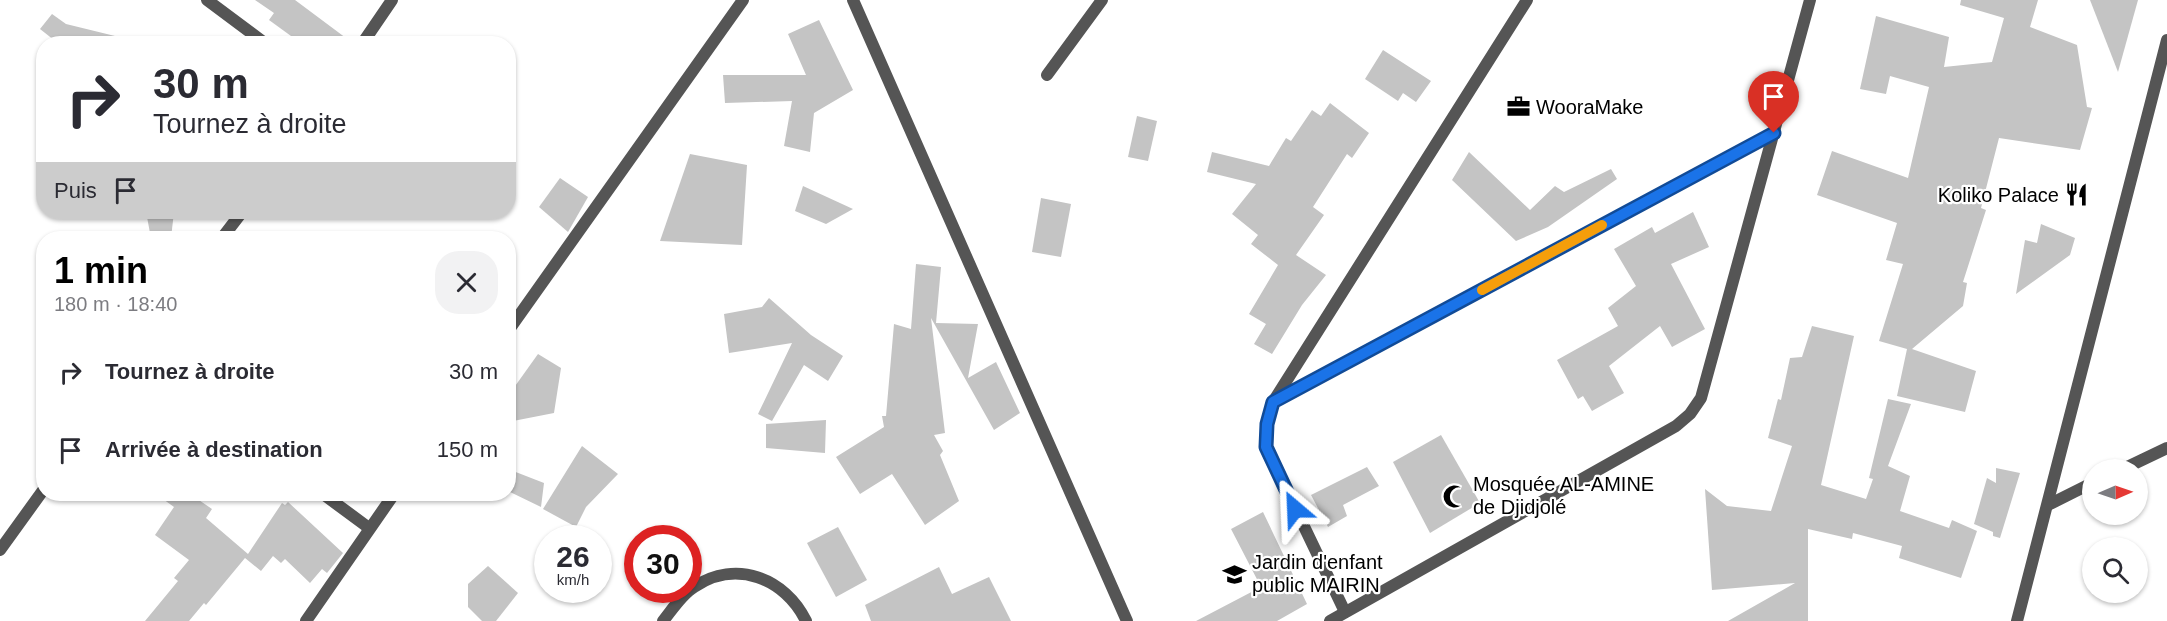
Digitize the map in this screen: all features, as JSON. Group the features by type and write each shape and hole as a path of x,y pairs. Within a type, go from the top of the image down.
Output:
{"street":[{"path":"207,0 255,36"},
{"path":"367,36 392,0"},
{"path":"516,320 743,0"},
{"path":"853,0 1127,621"},
{"path":"1047,75 1102,0"},
{"path":"1345,612 1266,447 1267,424 1273,402 1527,0"},
{"path":"1330,621 1676,426 1690,414 1701,398 1810,0"},
{"path":"2017,621 2161,82 2167,40"},
{"path":"1273,402 1774,133"},
{"path":"227,231 237,219"},
{"path":"2144,459 2167,448"},
{"path":"2048,504 2082,488"},
{"path":"0,550 36,500"},
{"path":"332,501 369,528"},
{"path":"306,621 389,501"},
{"path":"663,621 692,587 714,577 738,573 761,578 783,589 799,607 806,621"}],"building":[{"path":"255,0 295,0 343,36 291,36 269,20 274,13"},
{"path":"1961,0 2038,0 2030,27 2077,45 2087,107 2092,108 2080,150 1999,138 1981,208 1986,210 1963,282 1967,283 1963,306 1912,349 1976,371 1965,412 1897,396 1907,349 1879,341 1903,264 1886,260 1897,223 1817,195 1832,151 1908,178 1929,87 1890,76 1886,94 1860,89 1876,16 1949,37 1944,67 1992,62 2004,18 1960,5"},
{"path":"2090,0 2138,0 2118,72"},
{"path":"52,14 66,24 115,36 49,36 40,29"},
{"path":"819,20 853,90 814,113 810,152 784,146 792,101 725,103 723,75 806,75 788,34"},
{"path":"1383,50 1431,81 1416,102 1403,93 1398,101 1365,79"},
{"path":"1330,103 1369,133 1352,158 1347,154 1313,207 1324,215 1296,255 1326,275 1302,305 1272,354 1254,344 1266,324 1249,314 1278,265 1251,244 1258,235 1232,214 1256,184 1207,172 1212,152 1269,166 1286,138 1291,141 1312,110 1321,116"},
{"path":"1137,116 1157,121 1148,161 1128,157"},
{"path":"1469,152 1530,210 1555,186 1564,192 1611,169 1617,179 1548,227 1516,241 1452,180"},
{"path":"690,154 747,165 742,245 660,241"},
{"path":"560,178 588,197 568,232 539,207"},
{"path":"803,186 853,209 826,224 795,211"},
{"path":"1041,198 1071,204 1061,257 1032,252"},
{"path":"1693,212 1709,247 1671,264 1705,329 1672,347 1660,326 1609,366 1624,393 1592,411 1583,396 1578,399 1557,360 1618,326 1608,308 1636,286 1614,249 1652,227 1655,233"},
{"path":"147,219 173,219 172,231 150,231"},
{"path":"2041,224 2075,238 2070,255 2016,294 2025,240 2037,243"},
{"path":"916,264 941,267 936,323 978,324 968,378 996,362 1020,413 994,430 931,318 945,433 934,435 943,451 940,455 959,501 925,525 892,474 860,494 836,457 884,427 882,416 886,416 894,324 911,329"},
{"path":"769,298 811,335 843,356 828,381 804,365 772,421 758,414 792,343 729,353 724,314 762,307"},
{"path":"1812,326 1854,336 1821,485 1866,499 1873,479 1869,478 1888,399 1911,404 1888,466 1910,476 1900,511 1949,528 1952,520 1977,531 1961,578 1899,558 1902,546 1853,533 1852,539 1808,529 1808,621 1728,621 1795,583 1712,590 1705,489 1727,506 1771,511 1792,446 1768,438 1778,399 1781,400 1790,358 1802,357"},
{"path":"538,354 561,368 554,413 516,420 516,385"},
{"path":"826,420 825,453 766,448 766,424"},
{"path":"1441,435 1480,503 1430,533 1393,462"},
{"path":"582,446 618,474 586,507 577,525 572,525 543,509"},
{"path":"1367,467 1379,486 1343,505 1347,516 1328,527 1311,495"},
{"path":"1996,468 2020,473 2000,538 1993,536 1993,532 1974,524 1987,478 1996,483"},
{"path":"516,472 544,483 541,507 516,495"},
{"path":"166,501 200,501 212,509 206,518 248,554 282,503 285,505 288,502 343,553 327,573 322,569 310,583 285,559 281,563 273,556 261,571 245,558 206,605 204,603 189,621 145,621 178,581 174,578 189,560 155,535 174,507"},
{"path":"1263,512 1307,604 1277,621 1196,621 1261,587 1231,529"},
{"path":"838,527 867,580 836,597 807,543"},
{"path":"488,566 518,593 496,621 482,621 468,607 468,584"},
{"path":"939,567 952,594 989,577 1011,621 871,621 865,605"}],"slow traffic":[{"path":"1482,290 1602,225"}],"place":[{"name":"WooraMake","path":"1518,107"},
{"name":"Koliko Palace","path":"2077,195"},
{"name":"Mosquée AL-AMINE de Djidjolé","path":"1455,496"},
{"name":"Jardin d'enfant public MAIRIN","path":"1234,574"}],"route":[{"path":"1295,509 1266,447 1267,424 1273,402 1774,133"}]}
